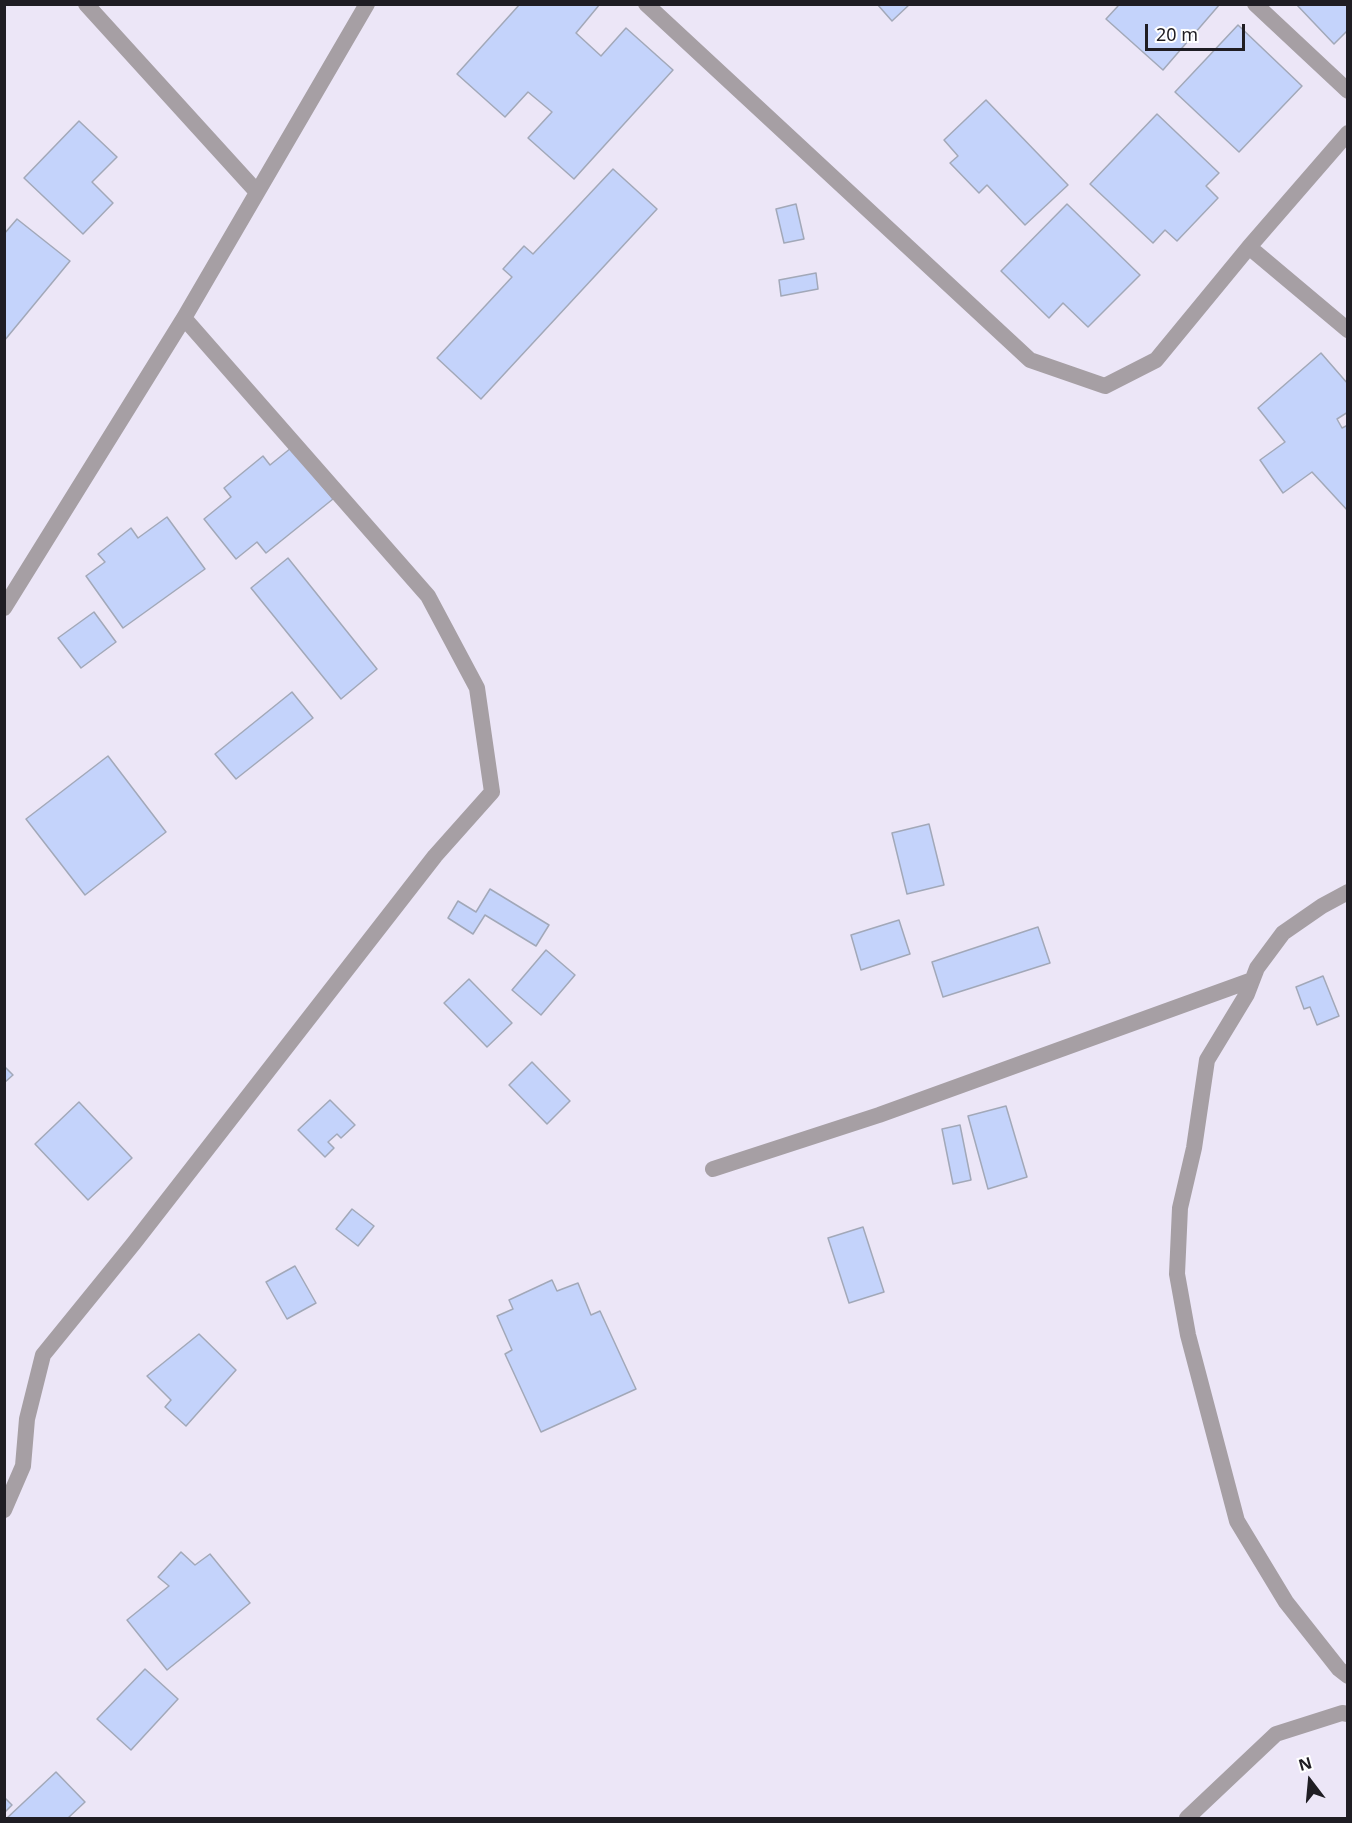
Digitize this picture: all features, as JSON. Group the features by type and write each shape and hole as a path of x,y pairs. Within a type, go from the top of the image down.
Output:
{"street":[{"path":"86,4 257,192"},
{"path":"4,608 184,318 367,4"},
{"path":"646,4 1030,360 1105,386 1156,360 1347,133"},
{"path":"1255,4 1347,91"},
{"path":"1249,247 1347,330"},
{"path":"4,1510 23,1466 27,1419 43,1355 134,1243 435,856 492,792 477,688 428,596 184,318"},
{"path":"1347,892 1283,933 1257,968 1247,994 1207,1060 1194,1148 1180,1208 1177,1274 1188,1335 1237,1521 1286,1602 1347,1676"},
{"path":"713,1169 879,1115 1252,980"},
{"path":"1187,1818 1276,1734 1342,1713 1347,1714"}],"building":[{"path":"520,4 600,4 576,33 601,56 626,28 673,70 574,179 528,138 552,112 528,92 505,117 457,74"},
{"path":"877,4 910,4 892,21"},
{"path":"1116,4 1220,4 1163,70 1106,19 1118,6"},
{"path":"1296,4 1348,4 1348,30 1334,44"},
{"path":"1238,25 1302,86 1239,152 1175,92"},
{"path":"986,100 1068,185 1025,225 987,185 979,193 950,163 958,156 944,140"},
{"path":"1157,114 1219,173 1206,186 1218,198 1177,241 1165,230 1153,243 1090,184"},
{"path":"79,121 117,157 92,182 113,203 83,234 24,178"},
{"path":"613,169 657,209 481,399 437,358 512,277 503,269 524,246 533,254"},
{"path":"796,204 804,239 784,243 776,209"},
{"path":"1067,204 1140,275 1088,327 1063,303 1049,318 1001,271"},
{"path":"17,219 70,261 4,341 4,234"},
{"path":"816,273 818,289 781,296 779,280"},
{"path":"1321,353 1348,384 1348,412 1337,419 1342,428 1348,425 1348,511 1312,472 1283,493 1260,460 1285,442 1258,408"},
{"path":"291,448 333,499 266,553 257,542 236,559 204,519 231,497 224,488 263,456 270,465"},
{"path":"167,517 205,569 123,628 86,576 105,562 98,554 131,528 138,538"},
{"path":"288,558 377,669 341,699 251,588"},
{"path":"94,612 116,642 81,668 58,638"},
{"path":"292,692 313,718 236,779 215,754"},
{"path":"108,756 166,832 85,895 26,819"},
{"path":"929,824 944,885 907,894 892,833"},
{"path":"490,889 549,925 536,946 485,915 473,934 448,918 458,901 476,912"},
{"path":"899,920 910,954 861,970 851,935"},
{"path":"1038,927 1050,963 943,997 932,962"},
{"path":"546,950 575,975 541,1015 512,990"},
{"path":"1323,976 1339,1016 1317,1025 1310,1007 1304,1009 1296,987"},
{"path":"469,979 512,1023 487,1047 444,1003"},
{"path":"532,1062 570,1101 547,1124 509,1085"},
{"path":"4,1066 13,1075 4,1083"},
{"path":"330,1100 355,1125 341,1138 337,1134 328,1142 334,1148 325,1157 298,1130"},
{"path":"79,1102 132,1158 88,1200 35,1144"},
{"path":"1006,1106 1027,1177 988,1189 968,1116"},
{"path":"960,1125 971,1180 953,1184 942,1129"},
{"path":"352,1209 374,1226 358,1246 336,1229"},
{"path":"863,1227 884,1292 849,1303 828,1238"},
{"path":"295,1266 316,1303 287,1319 266,1282"},
{"path":"552,1280 557,1291 578,1283 591,1315 600,1311 636,1389 541,1432 505,1354 512,1350 497,1316 513,1309 509,1300"},
{"path":"199,1334 236,1370 186,1426 165,1407 171,1400 147,1376"},
{"path":"181,1552 195,1565 210,1554 250,1603 167,1670 127,1620 169,1586 158,1577"},
{"path":"145,1669 178,1699 131,1750 97,1719"},
{"path":"56,1772 85,1802 68,1818 7,1818"},
{"path":"4,1797 12,1805 4,1813"}]}
